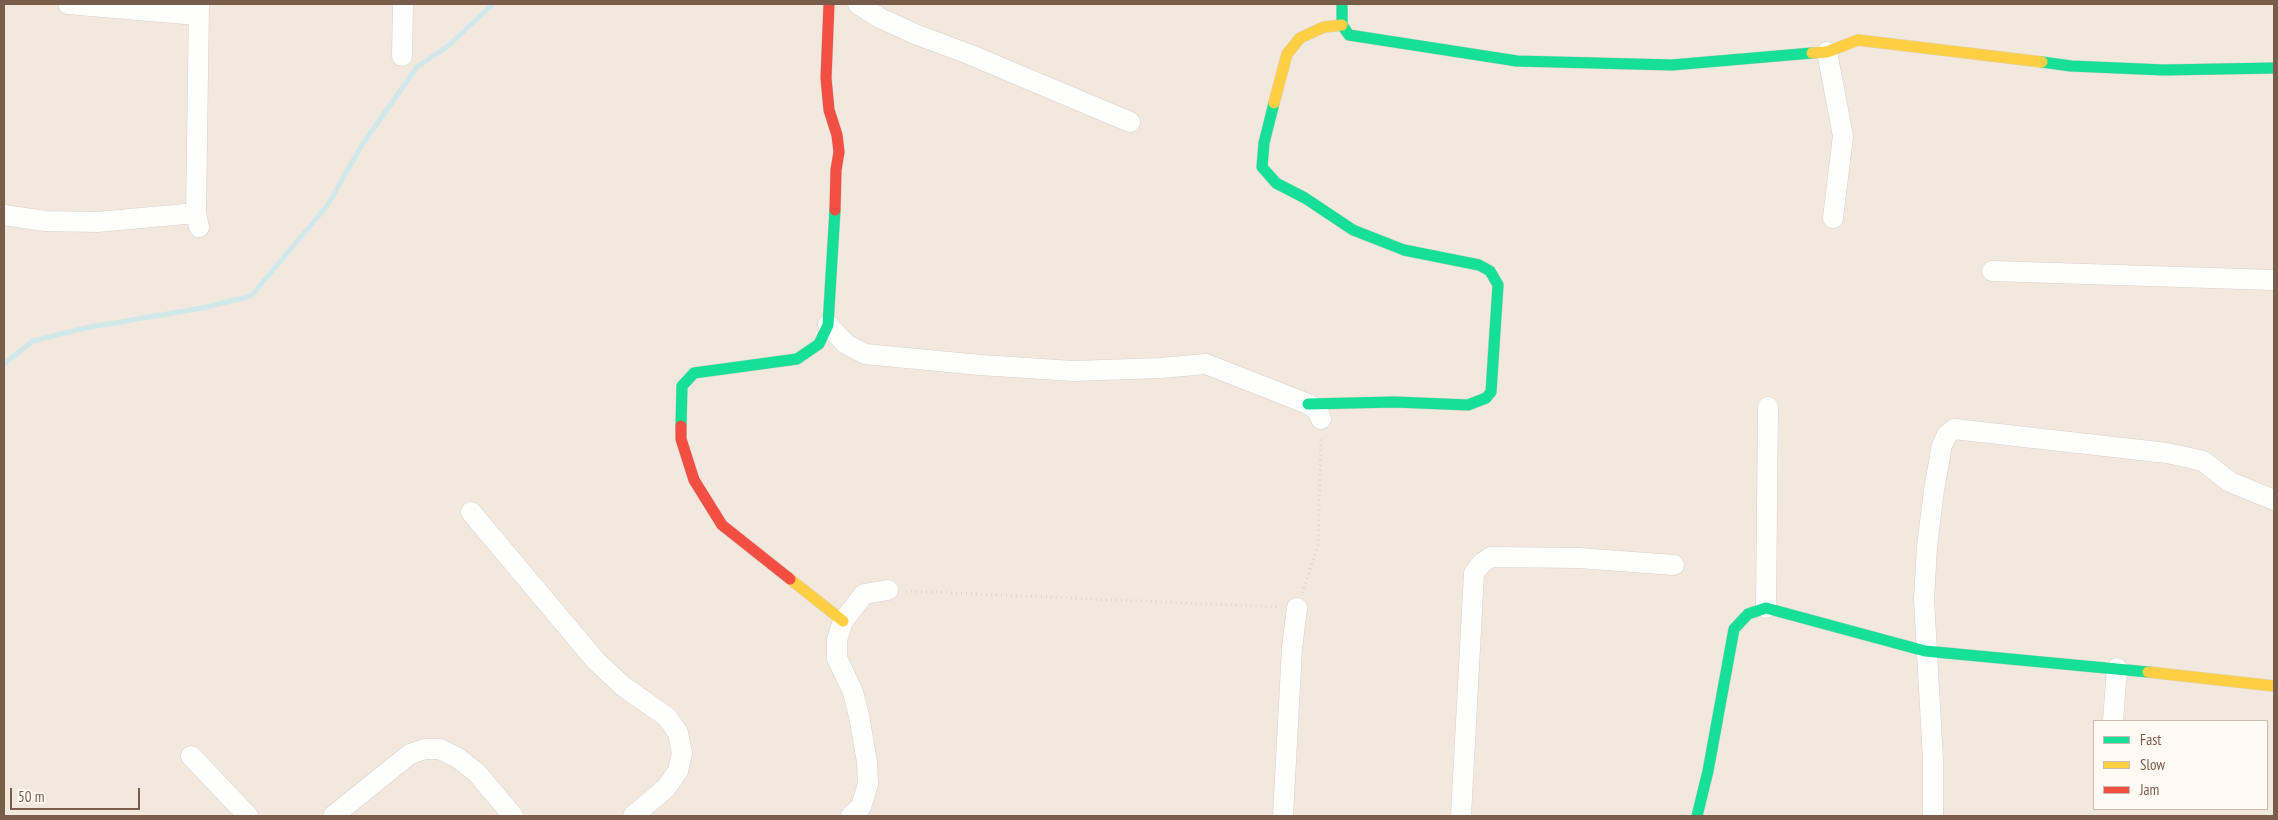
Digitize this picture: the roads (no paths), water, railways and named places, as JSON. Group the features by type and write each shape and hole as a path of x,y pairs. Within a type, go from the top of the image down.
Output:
{"street":[{"path":"4,215 46,221 197,220 198,10 68,4"},
{"path":"402,56 403,4"},
{"path":"829,4 826,78 829,110 837,134 839,152 836,170 832,281 828,325 819,344 797,359 694,373 682,386 681,440 694,480 722,525 843,621"},
{"path":"858,4 880,18 915,34 971,55 1130,122"},
{"path":"1342,4 1342,25 1349,35 1517,61 1672,65 1827,52 1858,40 2071,66 2164,70 2274,68"},
{"path":"1308,404 1395,402 1468,405 1486,398 1491,392 1498,285 1490,271 1479,265 1404,250 1353,230 1305,198 1276,183 1262,168 1264,143 1287,54 1300,38 1324,27 1342,25"},
{"path":"1827,52 1842,136 1833,218"},
{"path":"1992,271 2274,280"},
{"path":"828,325 846,344 865,354 980,365 1073,371 1161,368 1206,364 1308,404 1318,411 1321,419"},
{"path":"1766,608 1768,407"},
{"path":"1933,816 1924,599 1927,547 1942,445 1947,435 1954,429 2167,453 2202,462 2230,482 2274,500"},
{"path":"471,512 596,661 624,687 667,717 678,733 682,753 678,771 666,788 633,816"},
{"path":"1461,816 1474,573 1482,563 1491,557 1570,557 1674,565"},
{"path":"851,816 861,807 868,784 867,762 860,716 852,692 836,658 837,640 843,621 864,594 888,590"},
{"path":"1283,816 1292,648 1298,608"},
{"path":"1697,816 1708,772 1734,629 1748,614 1766,608 1925,651 2117,668 2274,686"},
{"path":"2113,720 2117,668"},
{"path":"333,816 410,754 425,748 440,749 458,758 477,773 512,816"},
{"path":"192,756 248,816"}],"waterway":[{"path":"4,364 33,341 85,328 202,308 251,296 327,206 362,145 417,67 448,46 493,4"}]}
